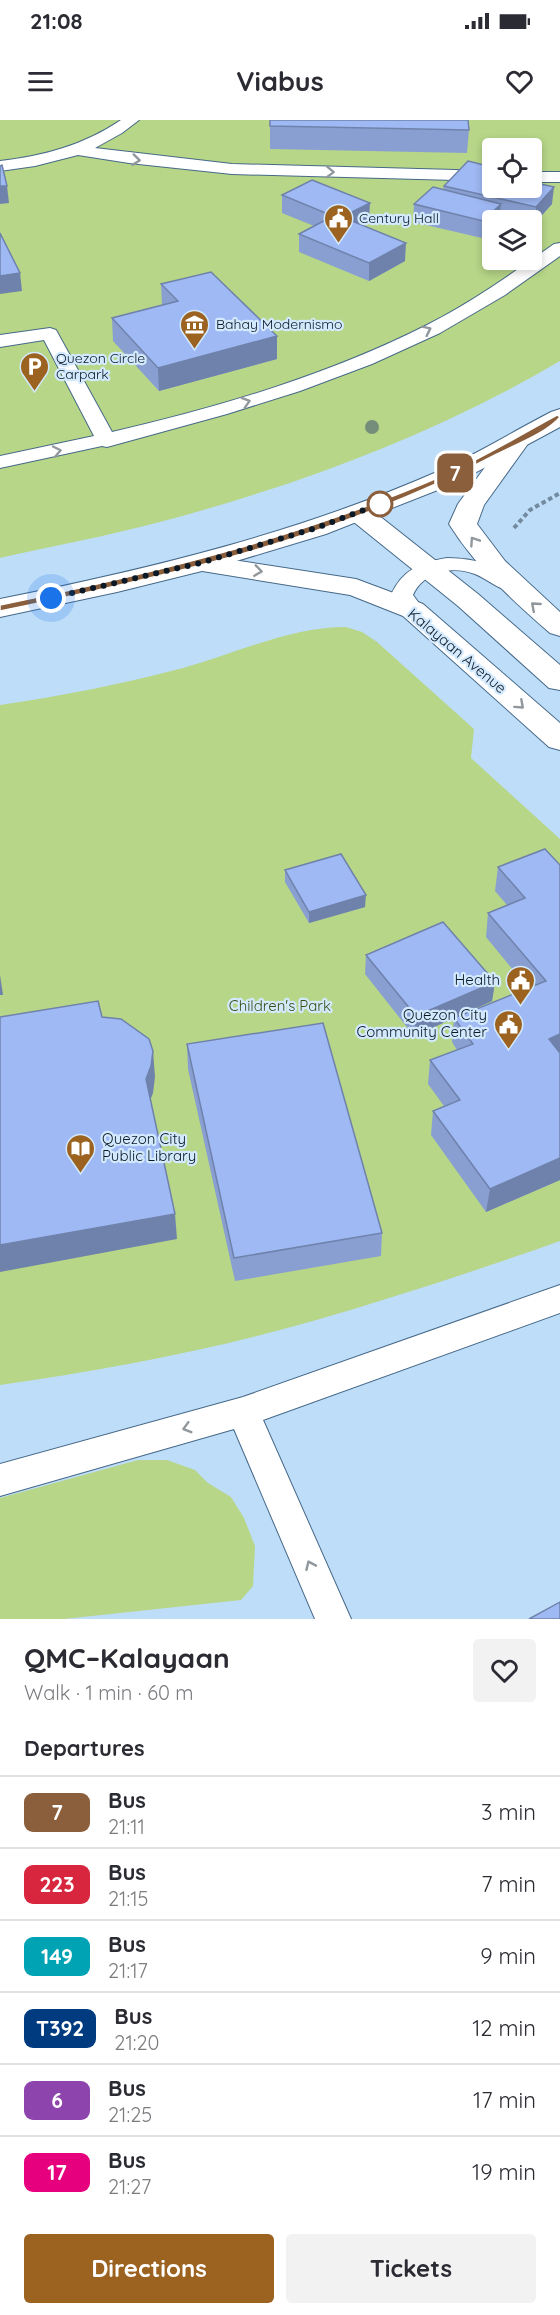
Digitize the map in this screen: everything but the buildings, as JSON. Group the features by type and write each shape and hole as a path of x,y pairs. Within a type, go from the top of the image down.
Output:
{"main road":[{"path":"0,608 117,584 200,563 359,513 449,476 544,429"},
{"path":"544,429 471,504 463,524 473,542 511,585 560,627"},
{"path":"359,513 560,681"},
{"name":"Kalayaan Avenue","path":"200,563 356,587 413,610 560,740"},
{"path":"413,610 411,597 420,588 436,586 455,591"}],"lane":[{"path":"0,166 37,161 78,150 108,136 131,120"},
{"path":"78,150 122,158 211,166 482,176"},
{"path":"542,177 560,177"},
{"path":"0,462 160,428 314,381 375,356 500,291 530,272 560,248"},
{"path":"0,341 50,334 107,441"},
{"path":"413,610 402,595 405,583 414,575 428,569 451,564 467,565 481,568 511,585"},
{"path":"0,1480 243,1412 560,1299"},
{"path":"243,1412 333,1619"}],"path":[{"path":"514,537 514,527 530,510 560,493"}],"green space":[{"path":"0,120 560,120 560,361 465,412 366,455 264,492 160,522 0,558"},
{"name":"Children's Park","path":"346,627 362,632 377,642 474,729 471,758 560,839 560,1241 406,1293 275,1331 158,1358 0,1385 0,705 69,694 138,679 183,668 304,631"},
{"path":"138,1460 167,1460 195,1470 208,1483 231,1497 244,1518 255,1546 253,1586 241,1600 64,1619 0,1619 0,1498"}],"bus line":[{"name":"7","path":"0,608 117,584 200,563 316,528 449,476 560,417"}],"place":[{"name":"Century Hall","path":"338,244"},
{"name":"Bahay Modernismo","path":"195,350"},
{"name":"Quezon Circle Carpark","path":"35,392"},
{"name":"Health","path":"521,1006"},
{"name":"Quezon City Community Center","path":"508,1050"},
{"name":"Quezon City Public Library","path":"81,1174"}],"route":[{"path":"51,598 200,563 316,528 380,504"}]}
